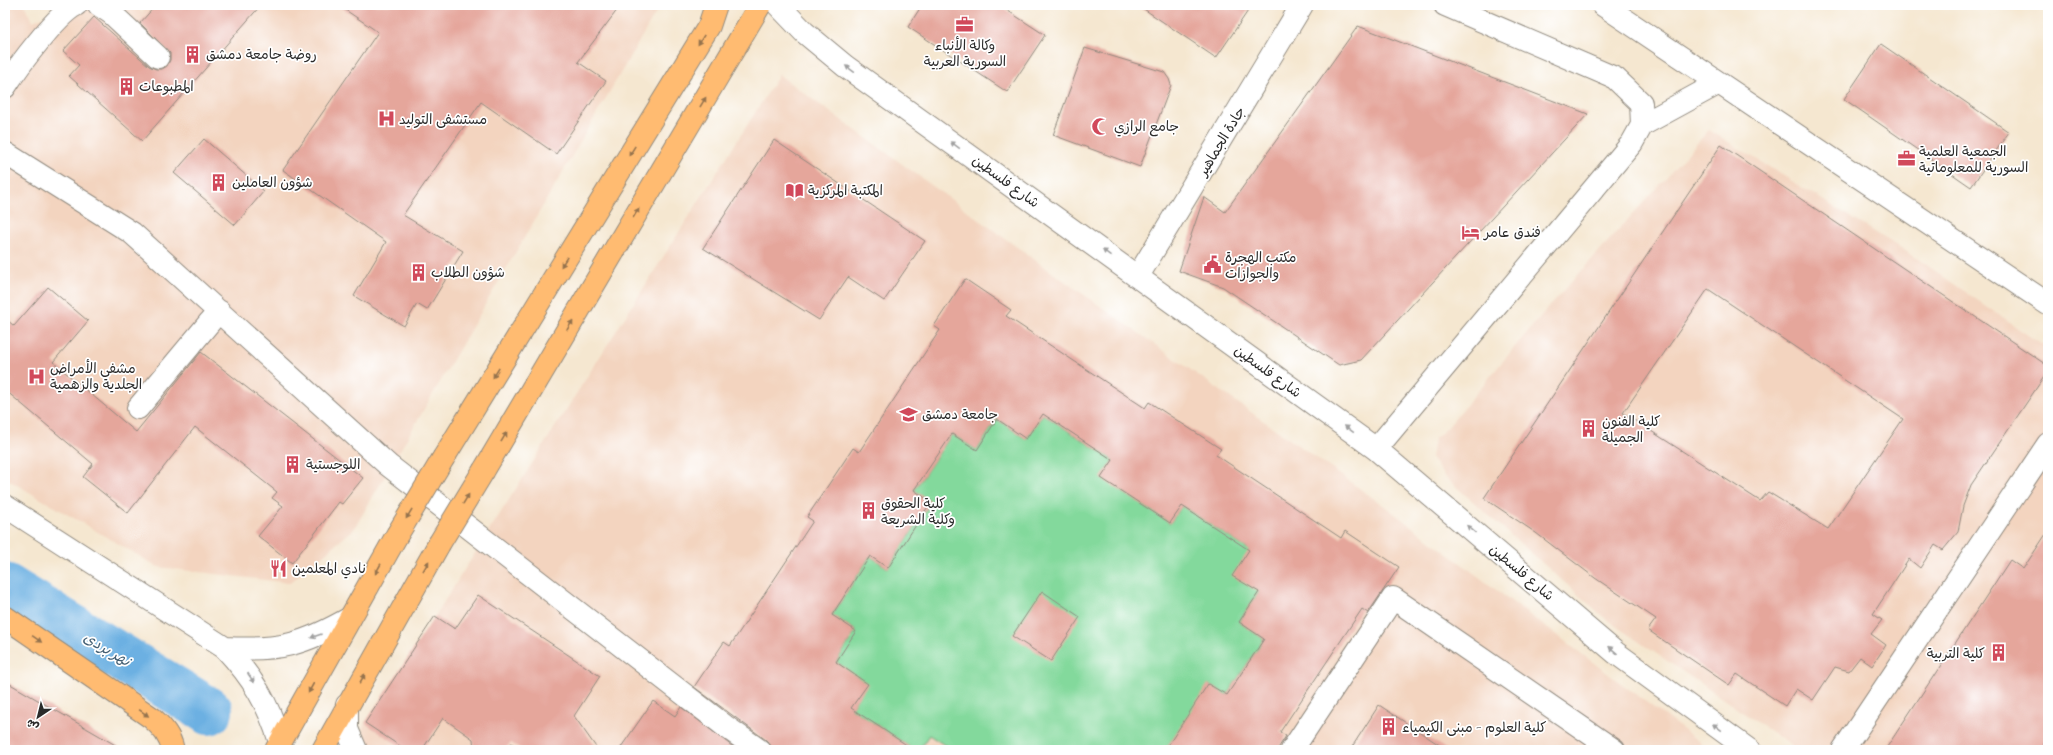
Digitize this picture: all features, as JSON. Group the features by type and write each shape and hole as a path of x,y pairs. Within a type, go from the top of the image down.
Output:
{"main road":[{"path":"278,746 397,535 709,26 716,5"},
{"path":"323,750 439,544 760,5"},
{"path":"5,617 152,718 162,726 173,746"}],"street":[{"path":"5,87 63,14 76,5"},
{"path":"99,5 111,13 158,57"},
{"name":"شارع فلسطين","path":"778,5 804,32 845,66 1376,449 1616,652 1749,750"},
{"name":"جادة الجماهير","path":"1138,276 1302,5"},
{"path":"1451,8 1485,5"},
{"path":"1603,5 2048,304"},
{"path":"1376,449 1632,143 1642,125 1641,103 1615,78 1451,8"},
{"path":"1642,125 1719,83"},
{"path":"5,152 132,232 388,464 724,726 760,750"},
{"path":"138,408 219,311"},
{"path":"1843,750 2048,444"},
{"path":"5,506 225,648 244,668 260,691 272,716 278,746"},
{"path":"1292,750 1394,598 1614,750"},
{"path":"225,648 258,650 290,645 322,634 350,618"},
{"path":"347,705 347,729 356,750"}],"shaded area":[{"path":"5,5 25,5 33,21 73,5 132,5 142,12 148,5 652,5 658,9 354,529 290,583 158,567 5,478"},
{"name":"جامعة دمشق","path":"779,75 1053,273 1383,505 1710,750 352,750 365,723 435,616"},
{"path":"1709,130 1912,255 2048,349 2048,750 1798,750 1607,620 1444,476 1431,458 1434,439 1447,428 1545,311"}],"green space":[{"path":"1043,414 1113,460 1102,478 1170,523 1182,506 1249,550 1259,592 1239,622 1264,639 1227,695 1209,685 1165,750 952,750 929,735 919,750 914,750 851,708 867,684 836,662 856,631 832,615 870,556 888,568 931,502 914,490 952,434 977,450 997,419 1026,439"}],"building":[{"path":"156,5 261,5 142,141 69,76 79,65 63,51 94,17 149,66 156,69 162,69 167,66 170,60 170,53 140,23"},
{"name":"مستشفى التوليد","path":"338,5 621,5 578,62 606,81 556,154 481,102 403,215 463,251 427,310 417,304 404,326 354,296 386,242 283,170 378,32"},
{"path":"922,5 999,5 1045,35 1007,92 908,27"},
{"path":"1138,5 1252,5 1216,58"},
{"path":"1358,26 1588,114 1361,360 1339,365 1223,287 1179,271 1204,197 1225,212"},
{"path":"1881,44 2009,132 1971,187 1844,99"},
{"path":"1085,48 1164,72 1169,79 1171,85 1140,167 1053,135"},
{"name":"شؤون العاملين","path":"204,139 264,191 235,225 174,173"},
{"name":"المكتبة المركزية","path":"774,140 925,241 884,301 848,277 819,320 703,248"},
{"name":"كلية الفنون الجميلة","path":"1721,145 2048,366 2048,371 1971,485 1963,506 1958,532 1943,550 1935,545 1920,568 1909,559 1873,614 1882,620 1871,634 1886,645 1872,666 1860,657 1849,671 1835,667 1813,700 1796,689 1785,706 1737,674 1729,685 1648,630 1656,619 1595,578 1536,533 1484,498","holes":["1708,289 1903,419 1828,529 1768,492 1760,501 1623,413"]},
{"name":"كلية الحقوق وكلية الشريعة","path":"965,279 1011,310 1006,316 1145,408 1149,402 1221,449 1216,455 1341,538 1345,531 1399,567 1368,613 1362,609 1280,732 1286,736 1277,750 1165,750 1208,684 1227,695 1264,639 1239,622 1259,592 1232,576 1249,550 1182,506 1170,523 1101,478 1113,460 1043,414 1026,439 997,419 977,450 952,434 914,490 931,502 888,568 870,556 832,615 856,631 836,662 868,684 851,708 914,750 771,750 770,744 766,740 694,687 724,642 730,646 813,521 807,517 853,448 859,452 940,330 934,326"},
{"name":"اللوجستية","path":"48,287 88,321 53,362 136,432 201,352 363,478 342,504 339,502 292,563 258,536 283,506 272,498 277,492 195,427 128,513 83,477 93,464 5,390 5,318 14,326"},
{"name":"كلية التربية","path":"2048,531 2048,737 2040,750 1885,750 2010,560 2023,569"},
{"path":"1042,591 1080,617 1051,661 1012,636"},
{"path":"478,595 600,676 574,716 598,750 523,750 511,743 503,750 474,750 473,739 443,718 422,750 406,750 365,723 435,616 455,629"},
{"path":"5,681 124,750 5,750"},
{"path":"653,701 675,716 681,707 737,750 619,750"},
{"name":"كلية العلوم - مبنى الكيمياء","path":"1379,705 1447,750 1350,750"}],"waterway":[{"name":"نهر بردى","path":"5,587 209,711"}],"place":[{"name":"وكالة الأنباء السورية العربية","path":"965,25"},
{"name":"روضة جامعة دمشق","path":"193,54"},
{"name":"المطبوعات","path":"126,86"},
{"name":"مستشفى التوليد","path":"386,119"},
{"name":"جامع الرازي","path":"1101,126"},
{"name":"الجمعية العلمية السورية للمعلوماتية","path":"1906,159"},
{"name":"شؤون العاملين","path":"219,182"},
{"name":"المكتبة المركزية","path":"795,190"},
{"name":"فندق عامر","path":"1471,232"},
{"name":"مكتب الهجرة والجوازات","path":"1212,265"},
{"name":"شؤون الطلاب","path":"418,272"},
{"name":"مشفى الأمراض الجلدية والزهمية","path":"37,376"},
{"name":"جامعة دمشق","path":"909,414"},
{"name":"كلية الفنون الجميلة","path":"1589,429"},
{"name":"اللوجستية","path":"293,464"},
{"name":"كلية الحقوق وكلية الشريعة","path":"868,511"},
{"name":"نادي المعلمين","path":"279,568"},
{"name":"كلية التربية","path":"1998,653"},
{"name":"كلية العلوم - مبنى الكيمياء","path":"1389,727"}]}
